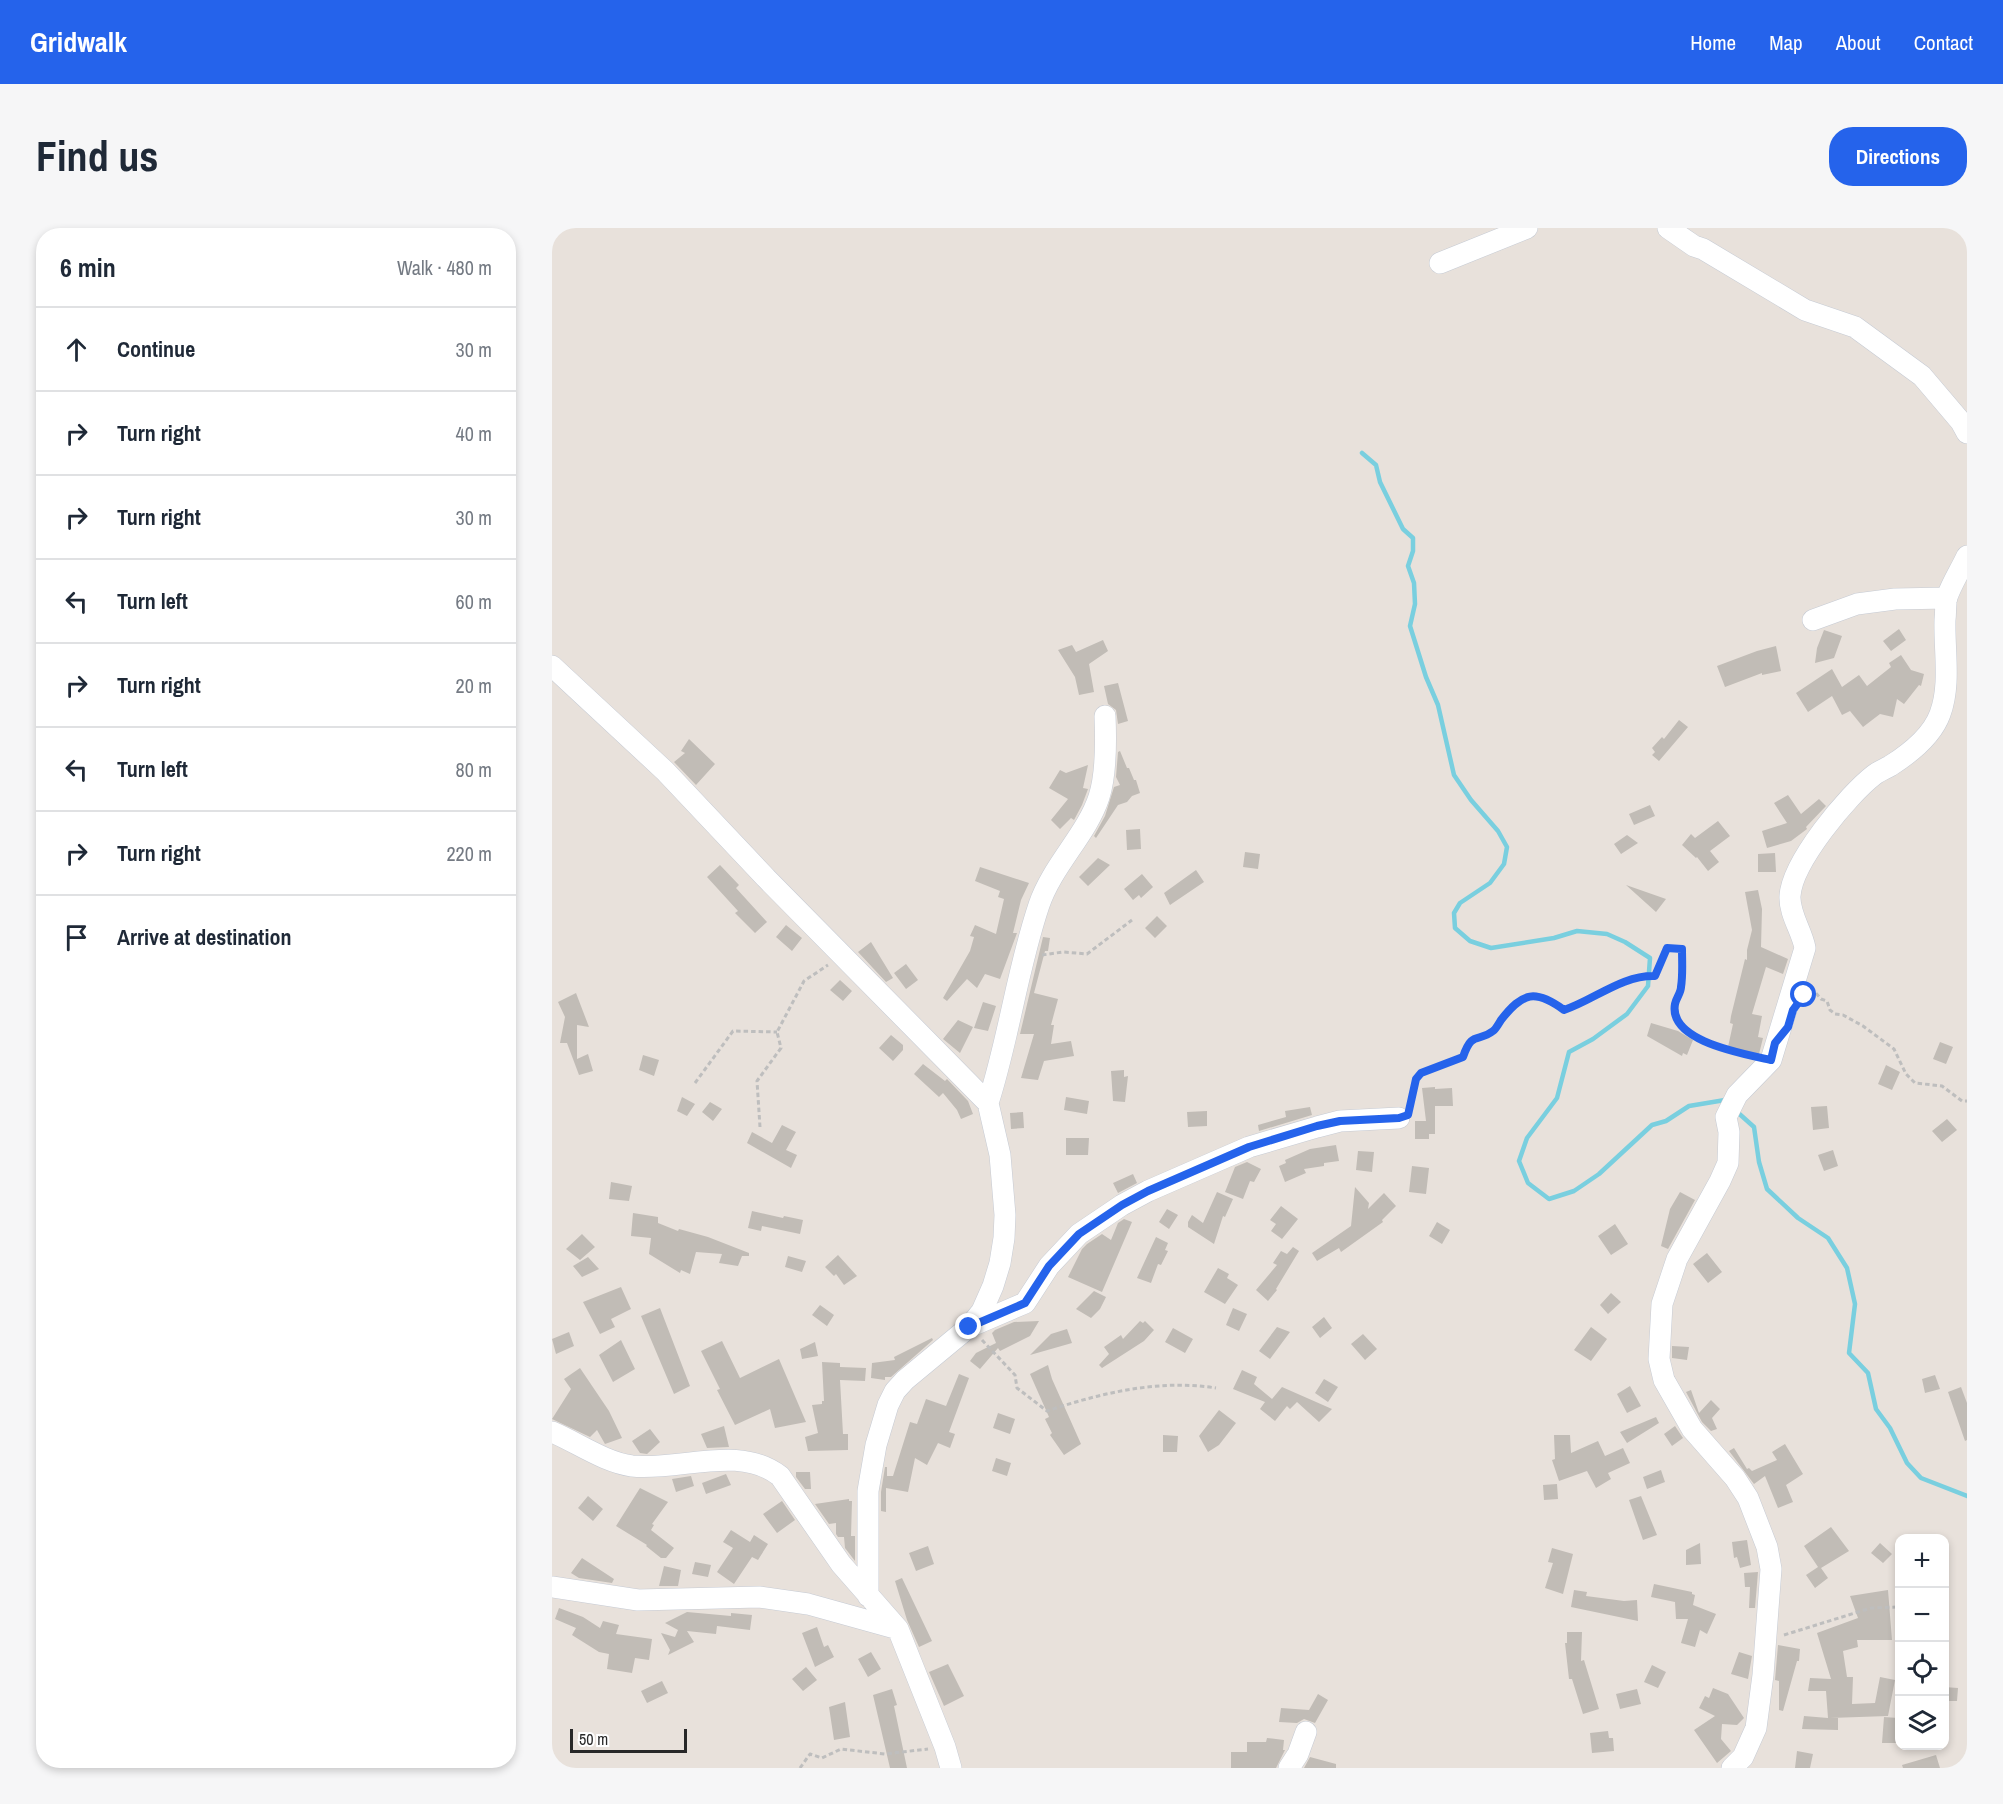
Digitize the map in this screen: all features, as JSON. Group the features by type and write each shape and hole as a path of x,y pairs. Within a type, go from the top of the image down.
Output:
{"street":[{"path":"1440,262 1527,228"},
{"path":"1668,228 1694,246 1703,249 1804,310 1855,327 1922,376 1961,422 1967,433"},
{"path":"1732,1768 1743,1757 1756,1728 1771,1569 1767,1547 1748,1498 1735,1478 1692,1429 1664,1380 1659,1359 1662,1304 1677,1259 1728,1162 1729,1132 1726,1117 1737,1095 1771,1060 1805,948 1804,939 1794,918 1790,897 1794,882 1809,850 1835,814 1875,773 1904,756 1927,735 1939,716 1945,695 1944,638 1947,598 1967,556"},
{"path":"1813,620 1857,604 1896,598 1947,598"},
{"path":"552,666 664,771 988,1103"},
{"path":"868,1596 868,1491 876,1446 888,1405 895,1391 905,1380 969,1327 982,1311 993,1286 1004,1238 1005,1215 1000,1155 988,1103 998,1073 1040,902 1053,875 1088,821 1099,797 1105,753 1104,716"},
{"path":"969,1327 1025,1303 1049,1266 1079,1234 1122,1205 1148,1191 1249,1147 1317,1126 1340,1121 1399,1118"},
{"path":"552,1432 614,1461 631,1466 652,1467 715,1461 749,1461 768,1467 780,1476 841,1564 898,1629 945,1747 951,1768"},
{"path":"552,1587 638,1600 759,1597 808,1604 898,1629"},
{"path":"1289,1768 1298,1754 1306,1732"}],"path":[{"path":"1025,957 1063,952 1087,954 1132,920"},
{"path":"1399,1118 1408,1115 1416,1079 1421,1073 1463,1057 1467,1046 1473,1039 1493,1032 1515,1004 1529,997 1542,996 1564,1010 1627,980 1641,976 1655,976 1667,948 1682,949 1681,989 1675,1004 1675,1014 1679,1023 1702,1042 1771,1060"},
{"path":"760,1127 757,1081 781,1048 777,1032 804,981 843,956"},
{"path":"1804,995 1810,991 1815,992 1821,999 1827,1001 1830,1010 1835,1014 1853,1021 1884,1041 1894,1049 1906,1074 1915,1083 1942,1086 1962,1101 1967,1101"},
{"path":"695,1083 733,1032 777,1032"},
{"path":"969,1327 1015,1375 1017,1388 1047,1411 1084,1399 1156,1385 1195,1385 1216,1388"},
{"path":"1766,1641 1871,1608 1895,1607"},
{"path":"800,1768 810,1754 822,1758 841,1749 885,1754 945,1747"}],"building":[{"path":"1899,629 1906,640 1891,651 1883,641"},
{"path":"1824,630 1842,636 1834,658 1815,663 1817,648"},
{"path":"1103,640 1108,651 1089,664 1094,692 1079,695 1075,677 1058,650 1072,645 1076,652"},
{"path":"1776,646 1781,671 1762,675 1762,673 1725,687 1717,666"},
{"path":"1901,655 1911,670 1924,674 1921,686 1919,685 1904,704 1897,699 1893,717 1880,714 1863,727 1850,711 1842,715 1832,696 1808,712 1796,693 1832,669 1842,687 1859,675 1867,686 1891,667 1889,663"},
{"path":"1118,683 1128,721 1118,724 1116,710 1108,704 1104,686"},
{"path":"1679,720 1688,727 1659,761 1652,755 1655,752 1652,748 1662,737 1664,739"},
{"path":"689,739 715,764 696,785 674,762 685,753 681,751"},
{"path":"1120,751 1127,768 1136,780 1140,793 1118,805 1096,838 1094,836 1105,816 1114,787 1120,785 1116,777 1118,752"},
{"path":"1088,765 1083,788 1088,789 1082,805 1074,820 1071,818 1060,829 1051,820 1068,799 1049,788 1060,770 1066,773"},
{"path":"1788,795 1801,814 1819,799 1826,806 1806,827 1807,829 1791,841 1767,848 1762,831 1787,823 1774,803"},
{"path":"1650,805 1655,816 1634,825 1629,814"},
{"path":"1718,821 1730,836 1710,851 1719,862 1708,871 1697,857 1682,845 1691,834 1695,838"},
{"path":"1140,829 1141,849 1127,850 1126,830"},
{"path":"1627,835 1638,843 1621,854 1614,844"},
{"path":"1245,852 1260,854 1258,869 1243,867"},
{"path":"1775,853 1776,872 1758,872 1758,854"},
{"path":"1098,858 1110,865 1088,886 1079,877"},
{"path":"720,865 739,885 736,888 767,922 755,933 735,913 738,911 707,877"},
{"path":"980,867 1029,883 1021,900 1013,933 1017,933 1000,979 985,974 977,988 967,979 947,1001 943,998 970,951 974,937 970,936 975,925 996,934 1004,899 998,897 1000,891 975,881"},
{"path":"1196,870 1204,882 1170,905 1164,893"},
{"path":"1142,874 1153,887 1141,898 1139,895 1133,900 1124,889"},
{"path":"1626,885 1666,899 1656,912"},
{"path":"1758,890 1762,909 1761,947 1788,959 1783,974 1766,967 1752,1014 1762,1016 1758,1037 1763,1038 1759,1054 1728,1047 1733,1024 1730,1023 1731,1016 1745,959 1747,960 1752,930 1745,892"},
{"path":"1157,916 1167,926 1155,938 1145,928"},
{"path":"786,925 802,938 792,951 776,937"},
{"path":"1043,937 1050,938 1048,951 1045,951 1034,993 1058,999 1051,1025 1054,1025 1051,1044 1071,1041 1074,1056 1044,1061 1038,1080 1021,1078 1034,1034 1020,1034"},
{"path":"871,942 893,978 886,982 858,952"},
{"path":"906,964 918,980 906,989 894,973"},
{"path":"840,980 852,991 843,1001 830,990"},
{"path":"576,993 589,1027 577,1025 577,1059 588,1054 593,1071 579,1075 567,1043 560,1043 565,1017 558,1002"},
{"path":"983,1002 996,1006 988,1031 974,1028"},
{"path":"958,1020 973,1027 960,1053 943,1039"},
{"path":"1651,1023 1678,1031 1693,1040 1687,1055 1683,1053 1682,1056 1647,1036"},
{"path":"891,1035 903,1045 903,1050 893,1061 879,1048"},
{"path":"1940,1042 1953,1047 1946,1064 1933,1059"},
{"path":"643,1055 659,1060 654,1076 639,1070"},
{"path":"923,1064 945,1081 947,1079 968,1101 973,1114 961,1119 957,1110 943,1093 939,1097 914,1074"},
{"path":"1886,1065 1900,1072 1892,1090 1878,1084"},
{"path":"1124,1070 1124,1077 1128,1076 1125,1102 1113,1101 1111,1071"},
{"path":"1435,1087 1435,1089 1452,1088 1453,1106 1435,1106 1435,1134 1429,1134 1429,1139 1415,1139 1415,1121 1426,1121 1422,1088"},
{"path":"682,1097 695,1104 687,1116 677,1111"},
{"path":"1066,1097 1089,1101 1087,1114 1064,1110"},
{"path":"710,1102 722,1109 713,1121 702,1112"},
{"path":"1827,1106 1829,1128 1813,1130 1811,1107"},
{"path":"1310,1107 1312,1115 1259,1131 1258,1125 1286,1117 1285,1111"},
{"path":"1207,1111 1207,1126 1188,1127 1187,1112"},
{"path":"1023,1112 1024,1128 1011,1129 1010,1113"},
{"path":"1947,1119 1957,1130 1942,1142 1932,1131"},
{"path":"782,1125 796,1132 786,1150 797,1155 791,1168 747,1143 752,1132 772,1143"},
{"path":"1066,1138 1089,1138 1088,1155 1066,1155"},
{"path":"1336,1145 1339,1161 1304,1169 1306,1173 1285,1182 1279,1166 1286,1163 1285,1160 1310,1149"},
{"path":"1833,1150 1838,1166 1824,1171 1818,1155"},
{"path":"1358,1151 1374,1152 1372,1172 1356,1170"},
{"path":"1247,1162 1261,1169 1254,1182 1250,1181 1243,1199 1225,1192 1235,1167"},
{"path":"1412,1166 1429,1168 1426,1194 1409,1192"},
{"path":"1133,1174 1137,1183 1118,1193 1113,1183"},
{"path":"611,1182 632,1186 629,1201 609,1199"},
{"path":"1355,1187 1369,1203 1368,1209 1384,1193 1396,1206 1382,1220 1383,1222 1341,1252 1339,1248 1317,1261 1312,1253 1351,1226"},
{"path":"1217,1192 1233,1199 1225,1217 1223,1216 1214,1244 1188,1227 1188,1222 1192,1215 1203,1223"},
{"path":"1680,1192 1695,1200 1668,1249 1661,1246 1670,1209"},
{"path":"1281,1206 1298,1219 1282,1239 1271,1231 1276,1224 1270,1220"},
{"path":"1167,1209 1178,1215 1169,1229 1159,1222"},
{"path":"752,1211 803,1220 800,1234 762,1226 761,1231 748,1228"},
{"path":"633,1213 658,1217 658,1223 678,1231 679,1229 708,1237 749,1253 749,1256 742,1256 738,1266 719,1263 722,1254 696,1252 690,1274 681,1270 680,1273 649,1254 651,1238 631,1236"},
{"path":"1124,1219 1132,1222 1102,1292 1068,1277 1082,1249 1102,1234 1111,1240 1118,1223"},
{"path":"1437,1222 1450,1230 1442,1244 1429,1236"},
{"path":"1615,1224 1628,1244 1611,1255 1598,1236"},
{"path":"582,1234 595,1247 580,1260 566,1249"},
{"path":"1156,1237 1168,1243 1165,1250 1168,1251 1161,1265 1158,1264 1151,1283 1137,1278"},
{"path":"1293,1247 1299,1251 1277,1290 1268,1301 1256,1290 1277,1265 1273,1263 1281,1251 1287,1254"},
{"path":"1707,1253 1722,1272 1708,1283 1693,1264"},
{"path":"838,1255 857,1276 844,1285 836,1274 834,1276 825,1267"},
{"path":"788,1256 806,1261 802,1272 785,1267"},
{"path":"588,1257 599,1269 582,1277 573,1266"},
{"path":"1218,1268 1229,1274 1227,1278 1238,1285 1225,1304 1204,1292"},
{"path":"621,1287 631,1309 611,1319 615,1327 600,1334 583,1302"},
{"path":"1094,1291 1106,1297 1100,1309 1091,1318 1076,1309"},
{"path":"1611,1293 1621,1302 1608,1314 1600,1305"},
{"path":"820,1305 834,1315 827,1326 812,1315"},
{"path":"660,1308 690,1386 674,1394 641,1316"},
{"path":"1233,1308 1247,1314 1239,1331 1226,1325"},
{"path":"1324,1317 1332,1328 1320,1338 1312,1327"},
{"path":"1039,1321 1030,1336 1000,1351 998,1348 980,1369 970,1361 976,1353 996,1343 992,1333 995,1330 1014,1322"},
{"path":"1140,1321 1143,1323 1145,1321 1154,1330 1144,1341 1102,1368 1099,1365 1109,1354 1104,1347 1121,1335 1123,1339"},
{"path":"1277,1327 1290,1332 1270,1359 1259,1351"},
{"path":"1591,1327 1607,1339 1591,1361 1574,1350"},
{"path":"1173,1328 1193,1339 1185,1353 1165,1342"},
{"path":"1067,1329 1072,1343 1030,1355 1051,1334"},
{"path":"569,1332 574,1346 556,1354 552,1339"},
{"path":"1363,1334 1377,1349 1365,1360 1351,1344"},
{"path":"932,1338 933,1340 891,1377 885,1377 885,1380 871,1378 872,1363 895,1360 894,1357"},
{"path":"621,1340 635,1369 613,1382 599,1355"},
{"path":"722,1341 740,1378 779,1359 806,1422 775,1428 770,1409 735,1425 701,1351"},
{"path":"815,1342 818,1356 802,1359 800,1349"},
{"path":"1672,1346 1689,1347 1687,1360 1672,1358"},
{"path":"822,1362 840,1363 840,1367 866,1368 865,1381 840,1380 843,1434 848,1434 848,1450 808,1451 805,1437 818,1433 812,1405 822,1404 824,1401"},
{"path":"1048,1365 1081,1444 1064,1455 1050,1435 1052,1433 1045,1419 1049,1417 1030,1374"},
{"path":"580,1368 609,1411 622,1438 605,1444 597,1430 590,1437 552,1419 571,1389 564,1379"},
{"path":"1242,1370 1257,1377 1254,1384 1272,1399 1282,1387 1332,1409 1319,1422 1297,1402 1290,1409 1287,1406 1275,1421 1260,1409 1265,1402 1233,1389"},
{"path":"959,1374 969,1378 949,1432 955,1434 950,1448 938,1443 927,1465 915,1458 908,1492 886,1488 886,1512 881,1511 885,1467 887,1467 887,1476 893,1476 910,1422 917,1424 926,1399 946,1406"},
{"path":"1935,1375 1940,1389 1925,1393 1922,1379"},
{"path":"1324,1379 1338,1387 1328,1402 1315,1393"},
{"path":"1630,1386 1641,1406 1627,1413 1617,1394"},
{"path":"1961,1387 1967,1403 1967,1440 1965,1441 1948,1392"},
{"path":"1691,1390 1699,1413 1711,1400 1720,1409 1712,1418 1717,1429 1711,1431 1702,1422 1686,1392"},
{"path":"1219,1410 1236,1423 1219,1445 1208,1452 1199,1436"},
{"path":"998,1413 1015,1419 1010,1434 993,1428"},
{"path":"1656,1417 1659,1423 1627,1443 1620,1432"},
{"path":"724,1426 729,1447 707,1448 701,1434"},
{"path":"1675,1426 1683,1438 1672,1446 1664,1434"},
{"path":"650,1429 660,1442 647,1454 640,1453 632,1441"},
{"path":"1163,1435 1178,1436 1177,1452 1163,1452"},
{"path":"1554,1435 1570,1435 1571,1453 1598,1441 1605,1456 1623,1448 1630,1463 1608,1473 1611,1479 1596,1488 1587,1471 1559,1481 1552,1460 1555,1459"},
{"path":"1785,1444 1803,1474 1786,1485 1793,1502 1778,1508 1765,1476 1754,1484 1729,1451 1734,1448 1747,1469 1752,1471 1777,1460 1772,1452"},
{"path":"996,1458 1011,1463 1007,1476 992,1471"},
{"path":"1661,1470 1665,1482 1647,1489 1643,1477"},
{"path":"796,1472 810,1472 811,1489 805,1489 796,1477"},
{"path":"726,1474 731,1485 706,1494 702,1483"},
{"path":"691,1476 694,1486 676,1492 672,1479"},
{"path":"1557,1484 1558,1499 1544,1500 1543,1485"},
{"path":"640,1488 668,1502 652,1524 654,1525 651,1530 674,1548 666,1558 661,1558 647,1545 616,1526"},
{"path":"588,1496 603,1509 593,1521 578,1508"},
{"path":"1641,1496 1657,1535 1643,1540 1629,1500"},
{"path":"849,1499 852,1501 851,1536 855,1536 855,1561 845,1548 844,1537 838,1537 836,1534 836,1523 829,1524 815,1504"},
{"path":"782,1501 795,1520 777,1533 763,1514"},
{"path":"1831,1527 1849,1551 1821,1568 1828,1578 1815,1588 1806,1575 1818,1567 1804,1546"},
{"path":"731,1530 750,1542 754,1535 768,1544 758,1560 752,1557 734,1584 717,1572 733,1548 723,1542"},
{"path":"1747,1540 1751,1565 1740,1568 1737,1557 1734,1558 1732,1542"},
{"path":"1700,1543 1701,1564 1686,1565 1686,1550"},
{"path":"1880,1543 1892,1554 1883,1563 1871,1553"},
{"path":"928,1546 934,1564 916,1571 909,1553"},
{"path":"1552,1548 1573,1554 1563,1594 1545,1588 1553,1563 1548,1562"},
{"path":"582,1558 614,1579 612,1583 579,1578 571,1573"},
{"path":"695,1562 711,1565 708,1577 692,1574"},
{"path":"664,1566 681,1570 678,1586 659,1586"},
{"path":"1758,1572 1755,1608 1749,1608 1750,1587 1745,1587 1744,1573"},
{"path":"902,1578 932,1641 919,1647 907,1620 895,1581"},
{"path":"1654,1584 1692,1592 1695,1595 1693,1605 1716,1614 1707,1634 1700,1630 1695,1647 1681,1643 1688,1619 1676,1619 1675,1602 1651,1597"},
{"path":"1574,1590 1587,1592 1586,1596 1624,1601 1637,1600 1638,1621 1571,1607"},
{"path":"1888,1590 1892,1640 1857,1640 1858,1647 1843,1651 1847,1677 1853,1677 1852,1704 1875,1703 1880,1677 1895,1680 1888,1716 1830,1718 1838,1718 1838,1730 1802,1729 1804,1716 1828,1718 1826,1691 1808,1691 1810,1678 1831,1679 1817,1633 1858,1618 1850,1596"},
{"path":"559,1608 583,1617 600,1628 603,1621 619,1625 616,1634 652,1639 649,1660 635,1658 632,1673 607,1669 609,1654 599,1652 572,1635 576,1628 555,1619"},
{"path":"687,1612 731,1616 731,1613 752,1615 750,1630 717,1626 716,1634 687,1631 694,1642 668,1655 670,1650 661,1633 675,1637 678,1630 665,1623"},
{"path":"817,1627 824,1647 828,1645 834,1657 815,1667 802,1633"},
{"path":"1567,1632 1582,1632 1581,1661 1584,1660 1599,1709 1583,1714 1572,1679 1569,1679 1565,1643 1567,1643"},
{"path":"1778,1645 1800,1649 1799,1661 1797,1661 1783,1711 1779,1710 1779,1681 1775,1680"},
{"path":"871,1652 881,1669 868,1677 858,1659"},
{"path":"1739,1652 1752,1656 1748,1679 1731,1674"},
{"path":"948,1664 964,1696 944,1706 929,1672"},
{"path":"1652,1665 1666,1672 1658,1688 1644,1682"},
{"path":"806,1667 817,1680 803,1691 792,1679"},
{"path":"662,1681 668,1693 647,1703 641,1691"},
{"path":"1949,1687 1958,1688 1957,1701 1949,1701"},
{"path":"1713,1688 1728,1694 1744,1718 1737,1725 1722,1724 1721,1739 1731,1751 1717,1763 1694,1730 1715,1716 1699,1708 1705,1696 1709,1698"},
{"path":"892,1689 897,1705 894,1706 907,1768 890,1768 873,1695"},
{"path":"1637,1689 1641,1704 1620,1709 1616,1694"},
{"path":"1318,1694 1328,1700 1315,1723 1304,1719 1297,1723 1279,1722 1281,1708 1309,1710"},
{"path":"845,1702 850,1737 834,1740 829,1707"},
{"path":"1884,1717 1895,1718 1895,1743 1882,1743"},
{"path":"1608,1731 1609,1738 1613,1738 1614,1751 1592,1753 1590,1733"},
{"path":"1267,1738 1284,1740 1283,1750 1285,1750 1276,1768 1231,1768 1231,1752 1247,1752 1247,1742 1266,1742"},
{"path":"1797,1751 1813,1754 1810,1768 1795,1768"},
{"path":"1936,1755 1940,1768 1903,1768 1902,1765"},
{"path":"1310,1757 1336,1764 1336,1768 1304,1768"}],"waterway":[{"path":"1362,453 1376,465 1380,482 1403,529 1413,538 1413,551 1408,566 1414,583 1415,604 1410,626 1426,677 1438,705 1454,775 1471,800 1498,831 1507,847 1504,864 1490,883 1460,903 1454,913 1455,928 1470,941 1491,948 1554,938 1577,931 1607,934 1650,958 1648,986 1627,1014 1593,1039 1569,1052 1557,1098 1527,1138 1519,1161 1528,1183 1549,1199 1574,1191 1599,1174 1652,1125 1666,1121 1689,1106 1725,1100 1727,1102"},
{"path":"1735,1110 1754,1127 1759,1162 1767,1189 1798,1218 1828,1238 1847,1268 1855,1304 1849,1353 1868,1373 1876,1409 1890,1428 1907,1463 1921,1478 1967,1496"}],"route":[{"path":"969,1327 1025,1303 1058,1254 1079,1234 1122,1205 1148,1191 1249,1147 1317,1126 1340,1121 1399,1118 1408,1115 1416,1079 1421,1073 1463,1057 1467,1046 1473,1039 1493,1032 1515,1004 1521,1000 1542,996 1564,1010 1627,980 1641,976 1655,976 1667,948 1682,949 1681,989 1675,1004 1675,1014 1679,1023 1702,1042 1771,1060 1775,1043 1788,1027 1793,1010 1804,995"}]}
